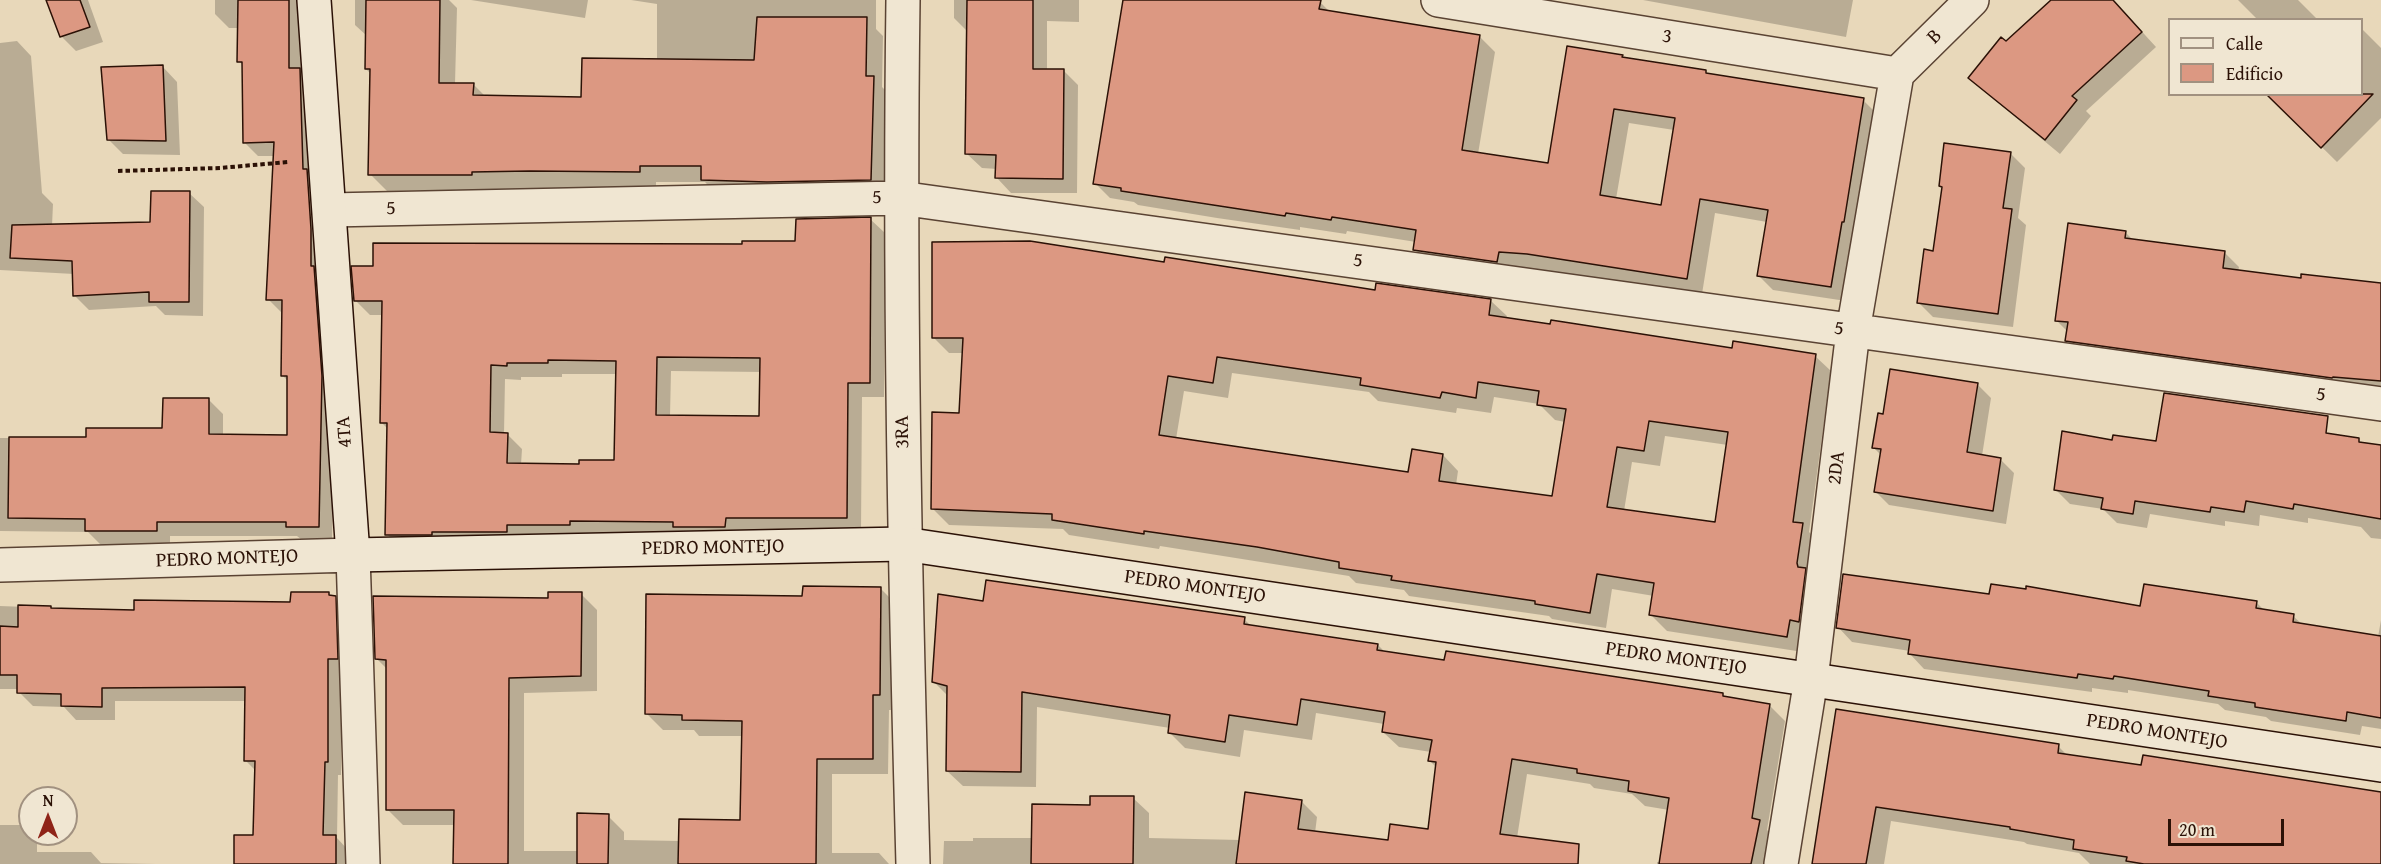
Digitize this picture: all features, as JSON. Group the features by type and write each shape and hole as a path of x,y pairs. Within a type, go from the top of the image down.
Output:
{"street":[{"name":"4TA","path":"314,0 353,555 363,864"},
{"name":"3RA","path":"903,0 900,198 904,544 912,864"},
{"name":"3","path":"1437,0 1897,74"},
{"name":"B","path":"1897,74 1972,0"},
{"name":"2DA","path":"1780,864 1811,679 1853,330 1897,74"},
{"name":"5","path":"330,210 900,198 2381,404"},
{"name":"PEDRO MONTEJO","path":"0,565 904,544 2381,765"}],"path":[{"path":"118,171 220,168 326,158"}],"building":[{"path":"46,0 80,0 90,27 60,37"},
{"path":"238,0 289,0 289,68 300,68 303,169 307,169 311,266 314,266 322,376 319,527 286,527 286,522 157,522 157,531 85,531 85,519 8,518 9,437 86,437 86,428 162,428 163,398 209,398 209,434 287,435 287,376 281,376 282,300 266,300 274,142 243,143 242,62 237,62"},
{"path":"366,0 440,0 439,83 474,83 473,95 581,97 582,58 754,60 757,17 867,17 866,76 874,76 871,180 767,182 701,180 701,166 640,166 640,172 530,171 472,172 472,175 368,175 370,69 365,69"},
{"path":"967,0 1033,0 1033,69 1064,69 1063,179 995,178 996,155 965,154"},
{"path":"1123,0 1321,0 1319,9 1480,35 1462,150 1548,163 1567,46 1706,70 1706,73 1864,98 1831,287 1757,276 1768,210 1700,199 1687,279 1527,254 1499,252 1497,262 1413,250 1416,230 1332,217 1331,220 1286,213 1285,216 1121,191 1121,188 1093,184","holes":["1614,109 1675,118 1661,205 1600,195"]},
{"path":"2051,0 2113,0 2142,32 2072,96 2077,100 2045,140 1968,78 2001,37 2006,41"},
{"path":"163,65 166,141 107,140 101,67"},
{"path":"2363,94 2373,94 2321,148 2268,96 2363,96"},
{"path":"1944,143 2011,152 2003,208 2012,209 1998,314 1917,303 1924,249 1933,251 1942,187 1939,186"},
{"path":"151,191 190,191 189,302 149,302 149,292 73,296 72,261 10,258 12,225 150,222"},
{"path":"871,217 870,383 848,383 847,518 726,518 725,527 673,527 673,522 570,521 570,525 507,525 507,532 432,532 432,535 385,535 387,423 380,423 382,301 354,301 351,266 373,266 373,243 742,244 742,241 795,241 796,219","holes":["657,357 760,358 759,416 656,415","548,360 616,361 614,460 579,460 579,464 507,463 508,433 490,432 491,365 548,363"]},
{"path":"2068,223 2126,231 2125,238 2225,251 2223,268 2301,278 2301,274 2381,283 2381,381 2332,378 2065,341 2068,322 2055,321"},
{"path":"1030,241 1164,262 1165,257 1375,290 1376,283 1491,299 1489,315 1550,324 1551,320 1732,348 1733,341 1816,354 1793,522 1803,523 1797,563 1798,567 1806,568 1799,622 1790,620 1787,637 1649,615 1654,583 1597,574 1590,613 1535,604 1535,601 1391,580 1392,576 1339,568 1339,562 1257,547 1144,531 1144,534 1052,520 1052,514 931,509 932,412 959,413 963,338 932,338 932,242","holes":["1217,357 1361,378 1360,385 1440,398 1442,392 1476,398 1478,382 1539,391 1537,405 1566,409 1552,496 1439,481 1443,454 1412,449 1408,472 1159,435 1168,376 1213,383","1649,421 1728,432 1715,522 1607,507 1617,447 1644,451"]},
{"path":"1890,369 1978,383 1967,452 2001,458 1993,511 1874,492 1881,449 1872,448 1878,413 1883,414"},
{"path":"2164,393 2328,416 2326,433 2359,438 2359,442 2381,445 2381,519 2294,504 2293,509 2246,501 2244,512 2211,507 2210,512 2135,501 2133,514 2101,509 2103,498 2054,490 2062,431 2112,440 2113,435 2156,441"},
{"path":"1843,574 1989,594 1991,584 2026,589 2026,586 2140,606 2144,584 2257,601 2256,608 2294,614 2293,622 2381,636 2381,718 2347,712 2346,721 2255,707 2255,703 2208,696 2209,691 2114,676 2113,679 2078,674 2077,678 1908,654 1910,640 1836,628"},
{"path":"986,580 1245,617 1244,624 1378,644 1377,650 1444,660 1446,651 1723,693 1723,696 1770,704 1752,818 1760,820 1751,864 1659,864 1669,798 1628,791 1629,781 1577,773 1577,769 1512,759 1500,834 1579,844 1578,864 1236,864 1245,792 1302,800 1298,829 1388,840 1390,824 1428,829 1436,762 1428,761 1432,740 1382,732 1385,712 1301,699 1297,725 1229,715 1225,742 1168,733 1170,715 1022,692 1021,772 946,771 947,686 932,682 938,594 983,601"},
{"path":"803,586 881,587 880,695 873,695 873,759 817,759 816,864 678,864 679,819 740,820 742,721 682,720 682,715 645,714 646,594 802,596"},
{"path":"291,592 329,592 329,595 336,596 338,659 328,659 328,762 325,762 323,835 336,835 336,864 234,864 234,835 253,835 255,761 244,761 245,687 102,688 102,707 61,706 61,694 17,693 17,675 0,675 0,626 18,627 18,605 134,610 134,600 290,602"},
{"path":"548,592 582,592 581,676 509,678 508,864 453,864 454,810 386,810 386,660 375,659 373,596 548,598"},
{"path":"1836,709 2059,744 2058,753 2141,765 2143,755 2381,792 2381,864 2144,864 2126,861 2127,857 2073,849 2074,840 2010,829 2010,827 1876,807 1866,864 1812,864"},
{"path":"1090,796 1134,796 1133,864 1031,864 1032,804 1090,805"},
{"path":"577,813 609,814 608,864 577,864"}]}
